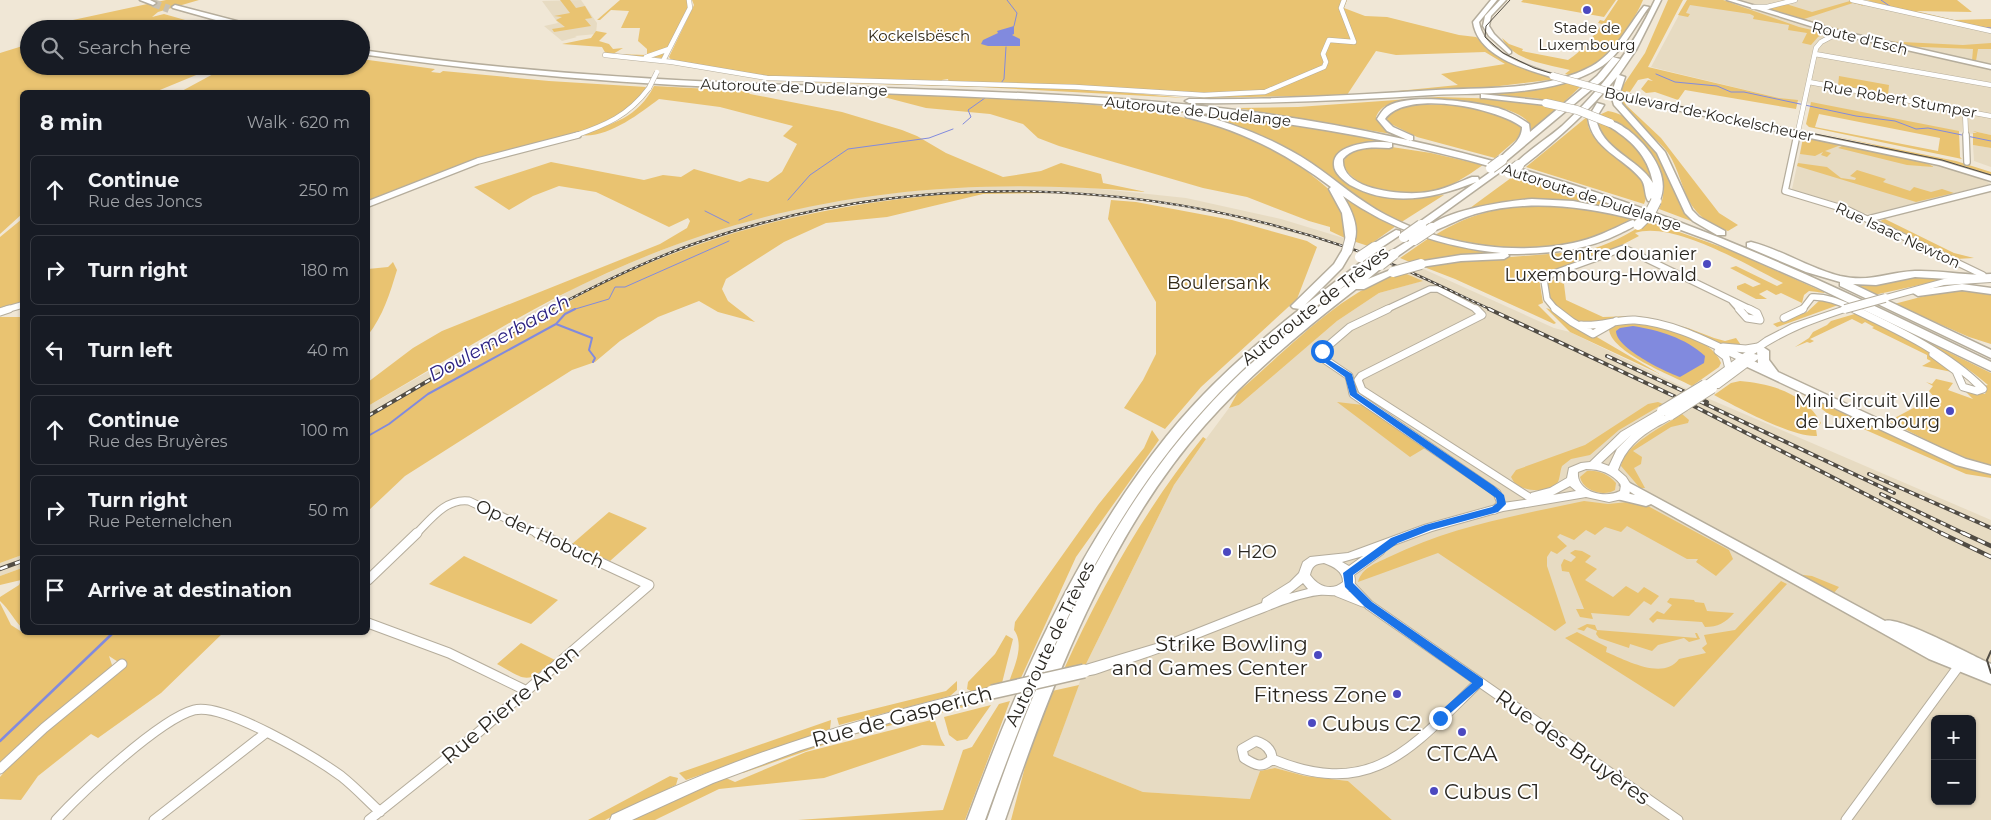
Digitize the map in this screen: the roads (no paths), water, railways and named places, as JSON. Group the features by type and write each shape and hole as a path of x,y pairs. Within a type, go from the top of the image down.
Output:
{"highway":[{"path":"143,0 156,2"},
{"path":"1436,148 1390,145 1361,146 1345,152 1337,163 1343,175 1356,184 1382,193 1400,196 1436,194 1506,167 1568,126 1589,106 1616,76 1658,0"},
{"path":"1514,151 1600,78 1634,42 1648,3"},
{"path":"1080,96 1199,101 1280,101 1496,88 1548,83 1577,76 1603,63 1648,3"},
{"path":"213,20 172,8 220,20"},
{"path":"1634,42 1637,54 1594,114 1593,127 1599,138 1645,178 1654,200"},
{"name":"Autoroute de Dudelange","path":"370,51 495,66 661,79 1080,96 1136,100 1268,115 1436,148 1530,171 1640,206 1797,269 1991,361"},
{"name":"Autoroute de Dudelange","path":"370,51 474,67 608,79 1016,95 1151,104 1244,114 1436,148 1635,209 1743,251 1963,353 1991,368"},
{"path":"1621,77 1615,95 1618,105 1661,152 1688,211 1696,219 1721,233"},
{"path":"1016,95 1158,110 1214,121 1263,139 1294,156 1370,210 1402,226 1441,239 1486,248 1532,251 1575,247 1609,237 1636,224"},
{"path":"1136,100 1244,106 1465,95 1546,102 1576,110 1610,123 1628,134 1645,151 1658,180 1650,213 1614,239 1571,251 1461,258 1421,264 1393,272 1369,282 1317,313"},
{"path":"1436,148 1394,132 1382,121 1382,114 1392,106 1414,103 1468,103 1495,108 1516,116 1526,126 1526,134 1506,167"},
{"name":"Autoroute de Trèves","path":"1405,237 1416,223 1506,167"},
{"name":"Autoroute de Trèves","path":"976,820 1002,746 1032,675 1081,575 1121,509 1148,471 1212,393 1285,325 1405,237 1432,228 1506,167"},
{"path":"1416,223 1475,179"},
{"path":"1212,393 1233,365 1338,266 1347,251 1352,227 1347,210 1332,184"},
{"path":"1432,228 1471,212 1492,206 1556,203 1592,207 1631,215 1743,251"},
{"path":"1640,206 1721,233 1807,268 1991,354"},
{"path":"1304,300 1370,261 1405,237"},
{"name":"Autoroute de Trèves","path":"996,820 1019,749 1051,670 1096,578 1135,513 1176,454 1231,390 1317,313 1370,261"},
{"path":"1807,268 1836,277 1862,282 1916,274 1974,278 1988,277"},
{"path":"1918,293 1962,287 1991,291"},
{"path":"1915,317 1991,347"},
{"path":"1760,349 1765,364 1781,377"},
{"path":"1744,360 1936,451 1962,462 1991,470"}],"main road":[{"name":"Boulevard de Kockelscheuer","path":"1494,0 1476,22 1479,36 1488,45 1507,57 1556,75 1648,100 1967,162 1991,171"},
{"name":"Boulevard de Kockelscheuer","path":"1503,0 1486,20 1486,26 1491,35 1518,58 1556,75"},
{"name":"Route d'Esch","path":"1730,0 1838,33 1991,67"},
{"name":"Boulevard de Kockelscheuer","path":"1798,130 1941,162 1991,179"},
{"path":"1593,465 1625,434 1666,413 1708,387 1794,326 1944,282 1988,277"},
{"path":"1888,299 1948,285 1991,285"},
{"path":"1708,387 1729,369 1744,360"},
{"path":"1612,471 1616,456 1624,445 1666,413"},
{"path":"1572,480 1573,470 1585,465 1593,465 1612,471 1624,491 1700,527 1859,614 1923,637 1961,663 1991,678"},
{"path":"1572,480 1587,493 1606,499 1624,491"},
{"path":"1499,509 1554,491 1572,480"},
{"path":"1394,540 1348,579 1338,592 1321,590 1310,584 1304,575 1305,568 1310,563 1349,557 1394,540 1428,528 1499,509 1587,493"},
{"path":"1327,560 1343,567 1348,579"},
{"name":"Rue de Gasperich","path":"1250,612 1294,585 1304,575"},
{"name":"Rue de Gasperich","path":"618,820 708,778 794,745 893,716 1084,671 1137,656 1250,612 1321,590"},
{"path":"1961,663 1991,670"}],"street":[{"path":"662,61 690,8 689,0"},
{"path":"605,55 662,61 767,78 1066,86 1204,95 1257,93 1324,67 1326,62 1323,54 1329,40 1354,42 1341,8 1344,0"},
{"path":"1767,10 1795,0"},
{"path":"1852,0 1991,31"},
{"path":"1838,33 1818,45 1815,54 1991,85"},
{"path":"637,58 655,55 669,49"},
{"name":"Rue Isaac Newton","path":"1815,54 1784,187 1786,192 1834,204 1988,277"},
{"path":"370,203 480,160 527,150 604,125 628,114 638,106 657,72"},
{"name":"Rue Robert Stumper","path":"1809,82 1991,116"},
{"path":"1965,111 1967,162"},
{"path":"1868,219 1991,188"},
{"path":"1616,321 1593,334 1573,323 1550,305 1546,297 1544,280 1552,274 1624,248 1636,252 1732,301"},
{"path":"1499,509 1501,504 1500,497 1486,485 1353,394 1349,376 1321,357 1322,351 1350,327 1434,288 1481,312 1482,315 1360,376 1358,380 1362,390 1529,498"},
{"path":"1784,318 1802,311 1812,297 1830,298 1884,324 1933,354 1960,371 1983,389 1977,391 1963,387 1956,371 1933,354"},
{"path":"0,312 20,306"},
{"path":"1573,323 1595,327 1616,321 1634,320 1655,323 1698,339 1744,360"},
{"path":"1698,339 1731,348 1760,349"},
{"path":"1698,339 1724,356 1728,360 1729,369"},
{"path":"1353,394 1362,390"},
{"path":"1415,436 1426,431"},
{"path":"1472,476 1484,469"},
{"path":"1486,485 1498,479"},
{"name":"Op der Hobuch","path":"370,578 444,507 460,500 469,501 649,586"},
{"path":"1348,579 1369,605"},
{"name":"Rue Pierre Anen","path":"369,820 527,691 649,586"},
{"path":"1338,592 1369,605"},
{"name":"Rue des Bruyères","path":"1369,605 1678,820"},
{"path":"370,623 478,663 527,691"},
{"path":"1846,820 1961,663"},
{"path":"0,769 44,728 122,664"},
{"path":"1272,759 1287,766 1328,774 1378,768 1398,756 1479,682"},
{"path":"56,820 102,775 185,713 196,709 215,712 267,732 292,745 338,775 380,812"},
{"path":"154,820 267,732"}],"water":[{"path":"1014,26 1014,34 1012,35 1020,39 1020,46 988,46 981,44 983,40 998,33 997,31"},
{"path":"1633,326 1662,333 1689,344 1705,356 1704,363 1680,377 1653,365 1632,352 1618,338 1616,331 1620,328"}],"waterway":[{"path":"1007,0 1017,13 1014,26"},
{"path":"1881,0 1891,7"},
{"path":"1981,27 1991,28"},
{"name":"Doulemerbaach","path":"1001,83 1004,79 1006,47"},
{"path":"1656,74 1675,82 1717,86 1731,92 1744,92 1856,116 1895,121 1916,129 1928,128 1991,141"},
{"name":"Doulemerbaach","path":"963,124 971,117 968,110 985,98"},
{"name":"Doulemerbaach","path":"788,200 810,175 848,149 929,138 953,129"},
{"name":"Doulemerbaach","path":"705,211 729,223"},
{"name":"Doulemerbaach","path":"739,220 752,214"},
{"name":"Doulemerbaach","path":"574,309 609,299 615,287 625,287 729,241"},
{"name":"Doulemerbaach","path":"556,324 565,314 574,309"},
{"name":"Doulemerbaach","path":"370,435 389,424 428,394 556,324"},
{"path":"556,324 592,338 589,350 595,358 593,362"},
{"name":"Doulemerbaach","path":"0,741 111,635"}],"tunnel":[{"path":"153,3 169,9"}],"tram line":[{"path":"1510,0 1486,26 1485,37 1503,53 1534,68 1616,93 1942,160 1991,175"},
{"path":"1991,651 1987,660 1991,673"}],"railway":[{"path":"549,310 605,281 663,256 702,241 782,218 863,202 945,193 1027,191 1110,196 1192,207 1273,225 1370,255 1492,310"},
{"path":"370,415 551,309"},
{"path":"1489,309 1678,398 1942,533"},
{"path":"1607,356 1707,402"},
{"path":"1699,401 1894,493"},
{"path":"1869,474 1991,528"},
{"path":"1881,494 1965,534"},
{"path":"1942,533 1991,557"},
{"path":"1963,533 1991,546"},
{"path":"0,569 20,562"}],"place":[{"name":"Stade de Luxembourg","path":"1587,10"},
{"name":"Centre douanier Luxembourg-Howald","path":"1707,264"},
{"name":"Mini Circuit Ville de Luxembourg","path":"1950,411"},
{"name":"H2O","path":"1227,552"},
{"name":"Strike Bowling and Games Center","path":"1318,655"},
{"name":"Fitness Zone","path":"1397,694"},
{"name":"Cubus C2","path":"1312,723"},
{"name":"CTCAA","path":"1462,732"},
{"name":"Cubus C1","path":"1434,791"}],"park label":[{"name":"Kockelsbësch","path":"919,35"},
{"name":"Boulersank","path":"1218,283"}]}
